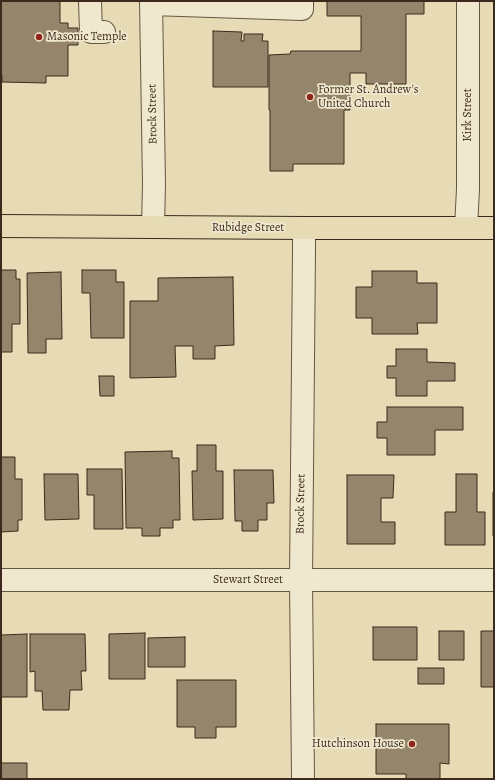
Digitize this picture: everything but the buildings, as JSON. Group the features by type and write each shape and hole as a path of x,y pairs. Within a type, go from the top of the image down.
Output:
{"main road":[{"name":"Rubidge Street","path":"1,226 494,228"}],"street":[{"path":"90,1 91,32 104,32"},
{"path":"151,2 201,3 302,9 302,1"},
{"name":"Kirk Street","path":"466,228 468,182 468,1"},
{"name":"Brock Street","path":"151,2 154,184 153,227"},
{"name":"Brock Street","path":"303,779 301,580 304,228"},
{"name":"Stewart Street","path":"1,580 494,580"}],"place":[{"name":"Masonic Temple","path":"39,37"},
{"name":"Former St. Andrew's United Church","path":"310,97"},
{"name":"Hutchinson House","path":"412,744"}]}
